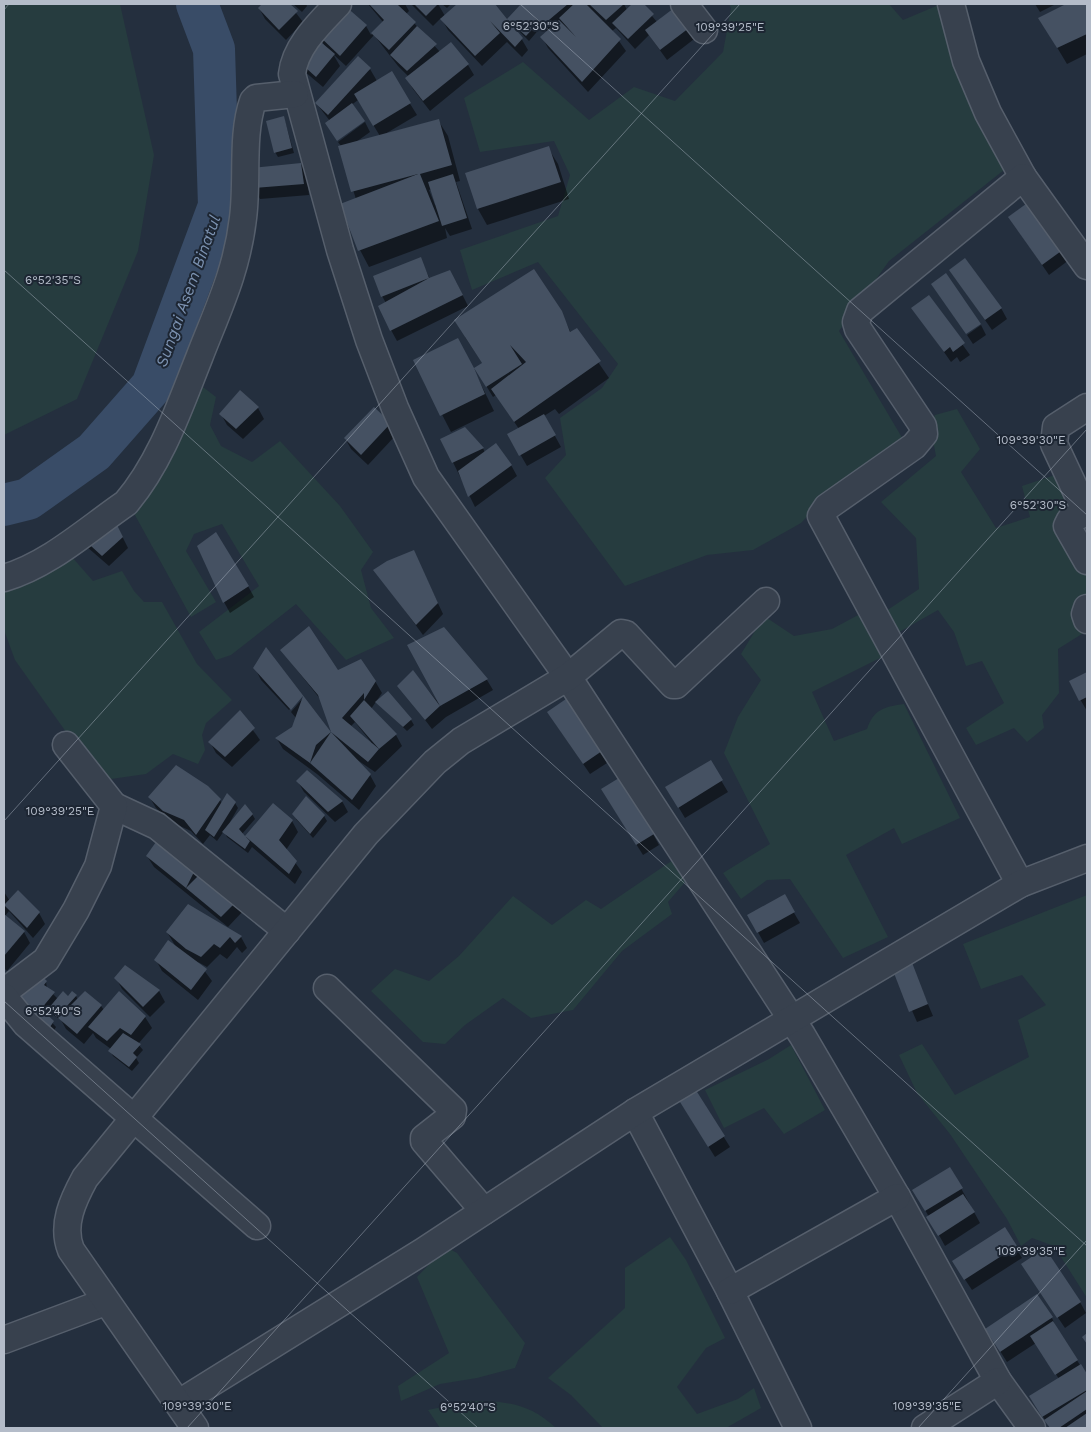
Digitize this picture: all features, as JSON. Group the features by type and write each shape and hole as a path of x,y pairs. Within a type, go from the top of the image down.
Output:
{"street":[{"path":"338,4 316,27 297,55 292,74 340,250 369,340 395,408 426,478 568,676 796,1025 897,1197 998,1381 1032,1428"},
{"path":"684,4 704,30"},
{"path":"951,4 966,61 988,114 1024,177 1087,266"},
{"path":"4,578 18,574 46,558 126,503 136,491 162,446 227,291 236,258 243,217 247,136 253,101 256,98 296,94"},
{"path":"1020,884 820,516 828,507 914,446 924,434 923,426 858,329 856,322 860,311 1024,177"},
{"path":"1087,407 1056,427 1054,444 1085,510 1085,512 1070,520 1067,526 1087,560"},
{"path":"195,1428 179,1403 105,1302 71,1250 67,1232 69,1217 75,1196 85,1178 366,834 435,762 461,741 568,676 620,634 624,633 676,686 766,601"},
{"path":"1087,608 1085,614 1087,620"},
{"path":"66,744 114,806 157,826 287,930"},
{"path":"114,806 98,866 76,910 46,960 11,1005 133,1119 257,1226"},
{"path":"179,1403 484,1211 634,1112 796,1025 1020,884 1087,858"},
{"path":"327,988 452,1110 452,1116 424,1138 424,1142 484,1211"},
{"path":"634,1112 730,1291 798,1428"},
{"path":"730,1291 897,1197"},
{"path":"4,1340 105,1302"},
{"path":"925,1428 998,1381"}],"green space":[{"path":"4,4 120,4 154,155 138,251 77,399 4,435"},
{"path":"729,4 889,4 903,20 941,4 982,123 1004,170 889,261 839,331 904,441 824,499 801,523 753,550 707,555 625,586 545,478 566,455 560,418 602,388 618,364 538,262 472,290 460,250 558,216 570,175 554,141 480,152 464,98 523,62 589,120 634,87 675,101 723,52 731,8"},
{"path":"203,387 216,397 210,425 221,446 252,462 280,441 340,506 373,552 361,570 371,608 394,638 346,660 296,604 231,655 216,660 199,632 259,586 222,524 194,534 186,551 216,602 191,617 130,506 169,452"},
{"path":"957,409 980,449 961,472 996,528 1030,517 1022,486 1061,473 1078,510 1062,523 1087,576 1085,632 1058,649 1059,693 1042,715 1044,728 1027,742 1014,728 976,745 966,728 1004,703 982,661 966,666 954,632 938,610 894,635 883,613 919,589 916,538 881,502 936,456 930,425 935,415"},
{"path":"71,556 93,581 122,571 134,591 144,602 162,602 197,664 232,700 206,723 202,735 205,750 198,764 173,754 146,774 111,779 93,770 15,660 4,630 4,588"},
{"path":"860,614 882,657 812,692 834,741 867,729 873,717 881,710 904,704 960,818 902,844 894,828 846,855 888,937 843,958 790,879 767,880 741,899 723,873 770,844 724,753 738,717 761,680 741,654 764,616 794,636 832,629"},
{"path":"673,860 686,881 668,902 672,914 622,951 573,1010 531,1018 503,998 465,1025 445,1044 423,1042 371,991 395,969 429,981 459,956 513,896 552,925 586,900 601,909"},
{"path":"1087,895 1087,1298 1054,1246 1032,1238 1021,1246 1007,1219 950,1134 917,1093 899,1055 922,1044 955,1095 1029,1057 1018,1020 1046,1005 1022,975 981,989 963,944"},
{"path":"791,1045 825,1110 784,1134 764,1108 724,1128 705,1090 769,1059"},
{"path":"670,1237 686,1260 725,1338 706,1348 677,1387 697,1414 738,1399 754,1388 761,1408 726,1428 603,1428 571,1395 548,1378 625,1308 625,1268"},
{"path":"446,1247 457,1253 525,1343 515,1368 477,1378 440,1384 401,1401 398,1386 449,1353 417,1277"},
{"path":"470,1401 506,1403 526,1408 556,1428 440,1428 428,1410"}],"building":[{"path":"262,4 290,4 298,11 279,30 258,8"},
{"path":"369,4 400,4 398,5 416,22 389,50 371,33 384,20"},
{"path":"414,4 438,4 426,16"},
{"path":"457,4 495,4 523,38 515,47 490,21 500,33 475,56 440,19"},
{"path":"521,4 568,4 543,25 533,16 539,22 526,36 507,19"},
{"path":"574,4 586,4 621,39 582,82 540,37 559,20 576,37 559,18"},
{"path":"589,4 624,4 606,20"},
{"path":"632,4 644,4 654,14 628,39 612,23"},
{"path":"1066,4 1087,4 1087,34 1057,48 1038,18"},
{"path":"344,5 367,25 340,56 317,34"},
{"path":"678,5 693,25 660,50 645,30"},
{"path":"417,26 437,44 407,71 390,55"},
{"path":"316,38 335,54 316,77 297,60"},
{"path":"451,42 469,64 423,101 405,78"},
{"path":"358,56 371,68 328,115 315,103"},
{"path":"392,71 411,103 373,126 354,94"},
{"path":"352,103 365,121 337,141 325,123"},
{"path":"284,116 292,148 274,153 266,121"},
{"path":"439,119 452,165 420,174 439,221 358,251 340,204 418,174 351,192 338,146"},
{"path":"549,146 561,182 477,209 465,173"},
{"path":"301,163 304,184 253,188 251,168"},
{"path":"453,174 467,218 442,226 428,182"},
{"path":"1030,201 1064,249 1042,265 1008,217"},
{"path":"421,257 429,278 381,297 373,276"},
{"path":"965,258 1002,308 985,320 949,270"},
{"path":"534,269 562,311 570,332 577,328 601,361 514,422 491,389 526,362 510,345 522,364 486,387 474,368 482,363 454,320"},
{"path":"450,270 463,295 390,331 378,306 429,278"},
{"path":"946,273 981,324 966,334 931,284"},
{"path":"929,295 965,343 953,352 950,347 944,352 911,308"},
{"path":"458,338 485,394 440,416 413,360"},
{"path":"240,390 259,407 236,429 219,414"},
{"path":"374,407 391,423 361,455 344,438"},
{"path":"544,414 556,435 519,456 507,434"},
{"path":"465,427 484,448 452,463 440,439"},
{"path":"496,443 512,465 468,497 458,471"},
{"path":"116,523 123,537 102,556 80,536"},
{"path":"216,532 249,586 223,603 197,546"},
{"path":"414,550 438,603 416,625 373,570 387,561"},
{"path":"309,626 338,670 361,659 376,681 364,700 364,693 342,718 379,749 368,762 331,732 318,695 280,650"},
{"path":"444,627 488,679 440,706 407,645"},
{"path":"266,647 331,732 316,745 310,763 275,738 292,727 303,696 291,710 253,668"},
{"path":"413,670 440,706 425,720 397,686"},
{"path":"1087,672 1087,697 1079,701 1069,681"},
{"path":"388,691 412,719 403,727 375,702"},
{"path":"566,699 602,751 583,764 547,712"},
{"path":"364,700 397,734 379,749 350,716"},
{"path":"240,710 255,728 225,757 208,742"},
{"path":"331,732 371,774 352,800 310,763"},
{"path":"711,760 723,780 678,808 665,787"},
{"path":"176,765 208,786 221,799 196,835 184,820 163,811 148,797"},
{"path":"307,770 343,801 328,812 296,781"},
{"path":"619,778 654,834 636,845 601,789"},
{"path":"227,793 236,802 214,837 205,830"},
{"path":"306,796 325,815 310,834 292,814"},
{"path":"273,803 293,820 279,840 297,861 289,874 245,836"},
{"path":"245,804 253,814 239,829 250,841 245,849 222,832"},
{"path":"161,835 197,866 186,888 146,856"},
{"path":"204,870 239,899 221,917 186,888"},
{"path":"18,890 40,912 27,928 4,905"},
{"path":"785,894 795,912 757,933 747,915"},
{"path":"188,904 242,936 235,943 230,937 220,948 214,944 201,957 186,949 166,932"},
{"path":"4,914 25,931 4,956"},
{"path":"168,940 207,969 191,990 154,960"},
{"path":"911,960 928,1004 909,1012 892,968"},
{"path":"125,965 160,990 143,1007 114,978"},
{"path":"36,971 47,981 44,985 55,992 41,1009 54,1021 50,1027 15,997"},
{"path":"63,991 68,996 72,991 77,995 57,1017 48,1009"},
{"path":"85,991 102,1005 77,1034 58,1018"},
{"path":"119,991 146,1016 131,1035 120,1028 107,1041 88,1027"},
{"path":"123,1033 141,1044 133,1053 137,1057 129,1067 108,1051"},
{"path":"692,1084 725,1136 708,1147 675,1094"},
{"path":"950,1167 963,1188 925,1211 912,1190"},
{"path":"963,1194 975,1212 938,1236 926,1217"},
{"path":"1005,1227 1017,1246 964,1280 952,1261"},
{"path":"1045,1248 1081,1302 1057,1318 1021,1264"},
{"path":"1037,1294 1053,1317 1000,1352 985,1329"},
{"path":"1053,1321 1078,1360 1055,1375 1030,1336"},
{"path":"1087,1333 1087,1344 1082,1337"},
{"path":"1081,1364 1087,1374 1087,1390 1042,1417 1029,1396"},
{"path":"1087,1391 1087,1409 1059,1428 1050,1428 1044,1420"},
{"path":"1087,1413 1087,1428 1065,1428"}],"waterway":[{"name":"Sungai Asem Binatul","path":"4,505 28,499 94,452 152,386 219,206 214,49 197,4"}]}
